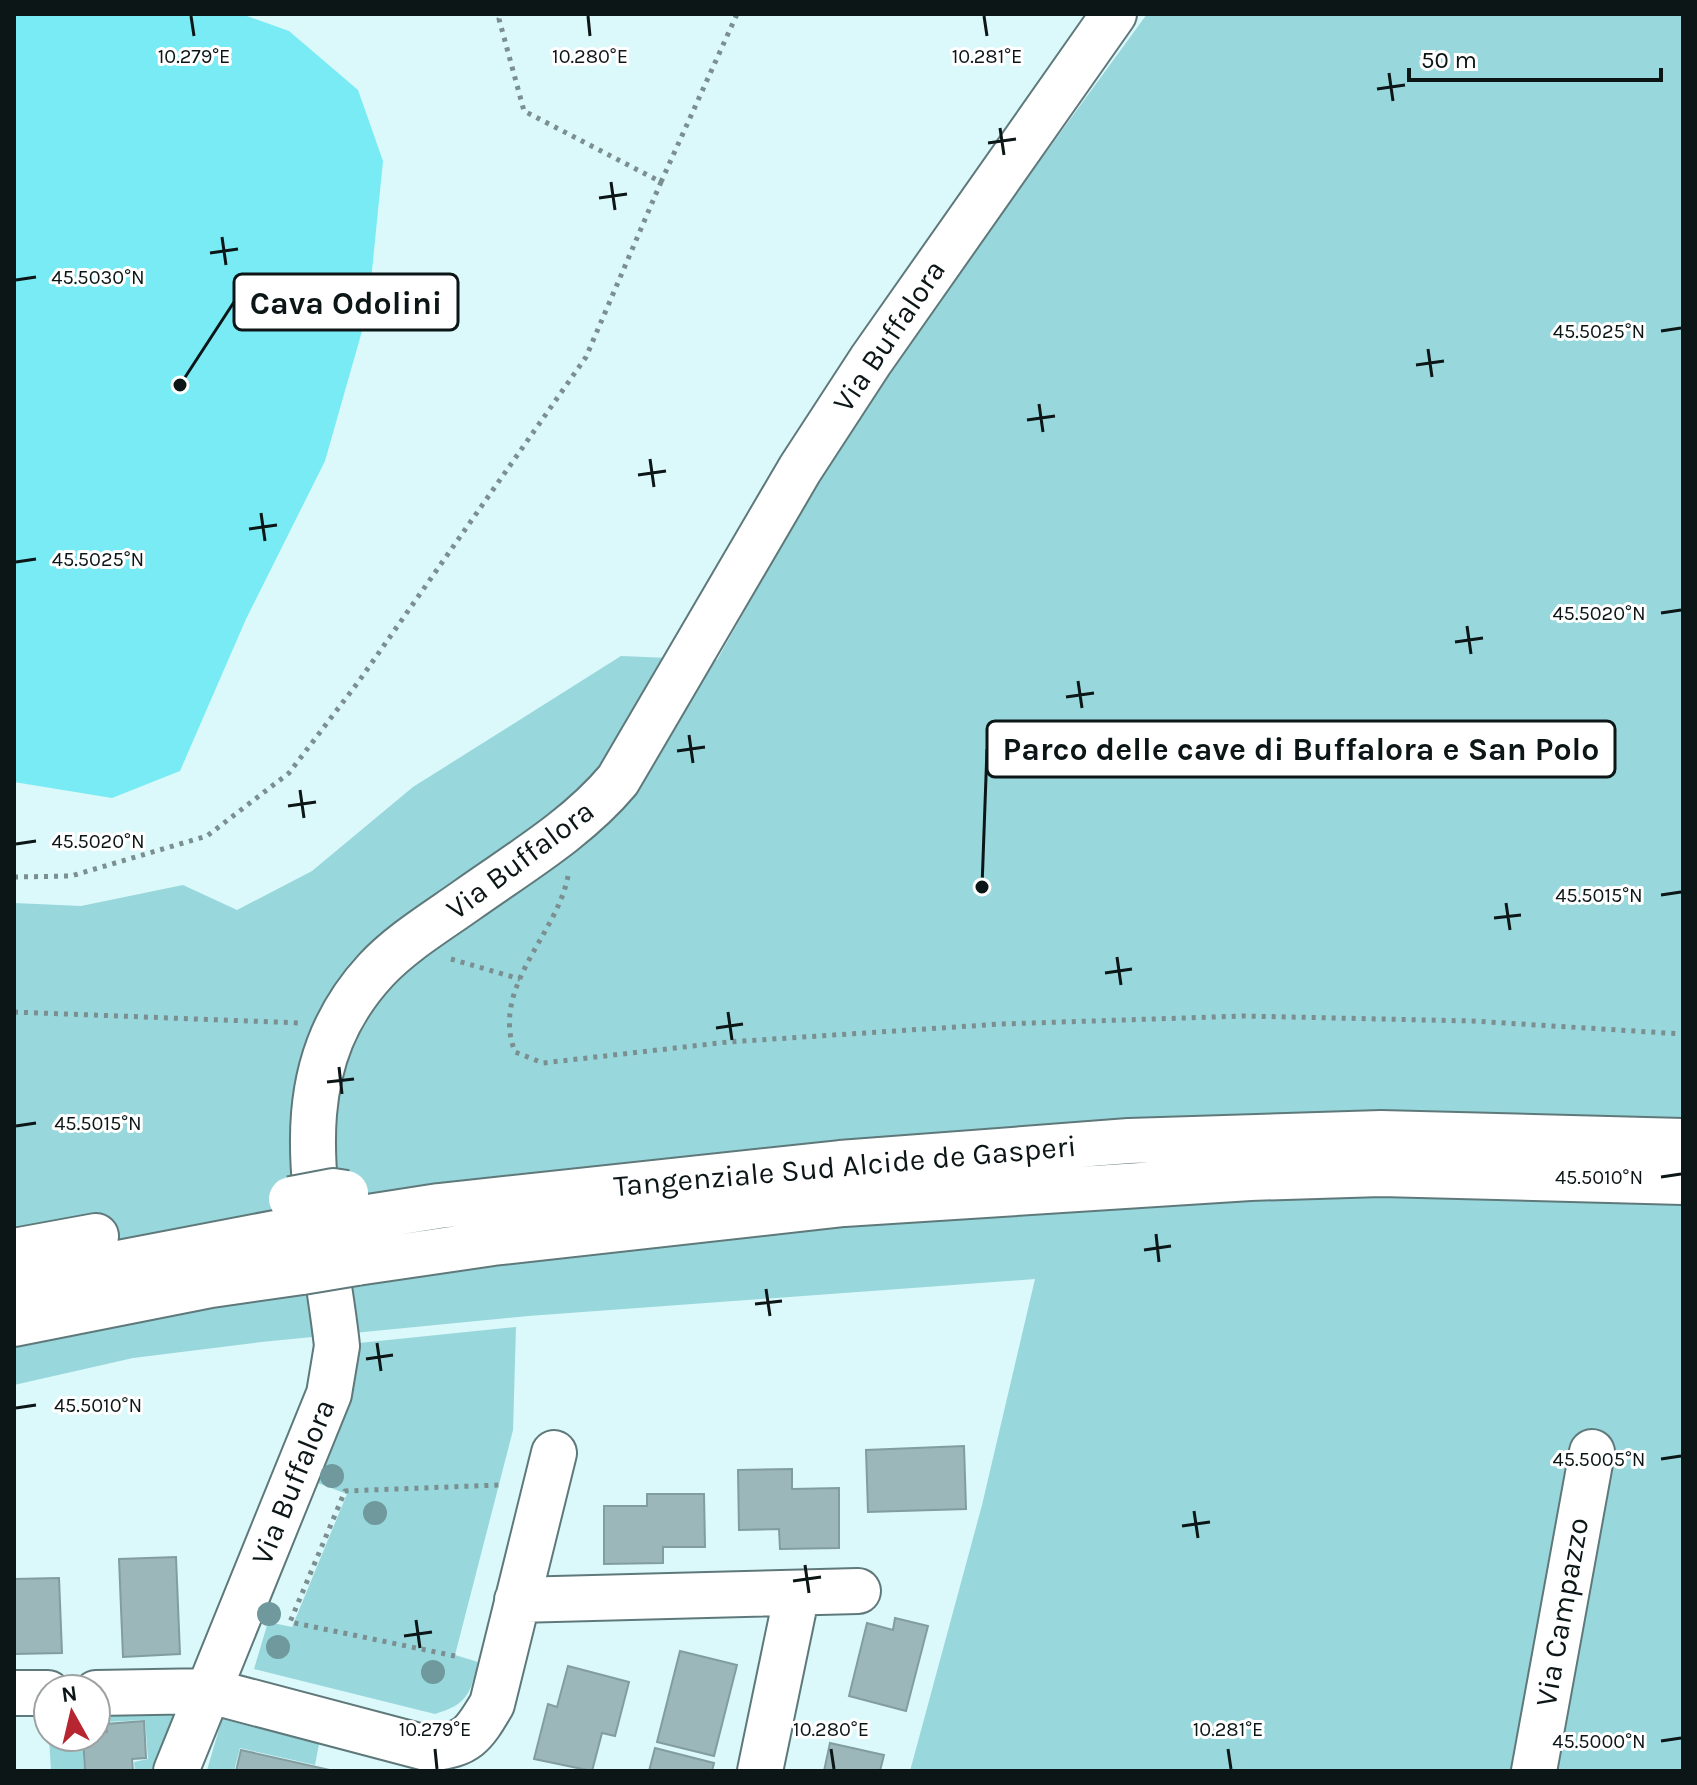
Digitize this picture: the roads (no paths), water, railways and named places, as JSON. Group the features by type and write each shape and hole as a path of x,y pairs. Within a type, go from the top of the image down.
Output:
{"main road":[{"name":"Via Buffalora","path":"176,1771 329,1394 335,1370 337,1346 311,1136 313,1097 322,1060 337,1024 355,994 404,945 578,820 618,780 800,469 871,360 1114,14"},
{"name":"Tangenziale Sud Alcide de Gasperi","path":"14,1283 293,1214 348,1206 439,1206 840,1163 1129,1141 1381,1133 1683,1141"},
{"name":"Tangenziale Sud Alcide de Gasperi","path":"14,1324 211,1285 493,1243 844,1204 1250,1178 1381,1174 1683,1182"},
{"path":"14,1251 293,1214"},
{"path":"14,1350 92,1334 211,1285"},
{"name":"Via Campazzo","path":"1534,1771 1592,1452"},
{"path":"112,1693 210,1691 430,1749 456,1745 475,1733 492,1704 554,1453"},
{"path":"517,1600 858,1591"},
{"path":"760,1771 797,1593"}],"place":[{"name":"Cava Odolini","path":"180,385"},
{"name":"Parco delle cave di Buffalora e San Polo","path":"982,887"}]}
